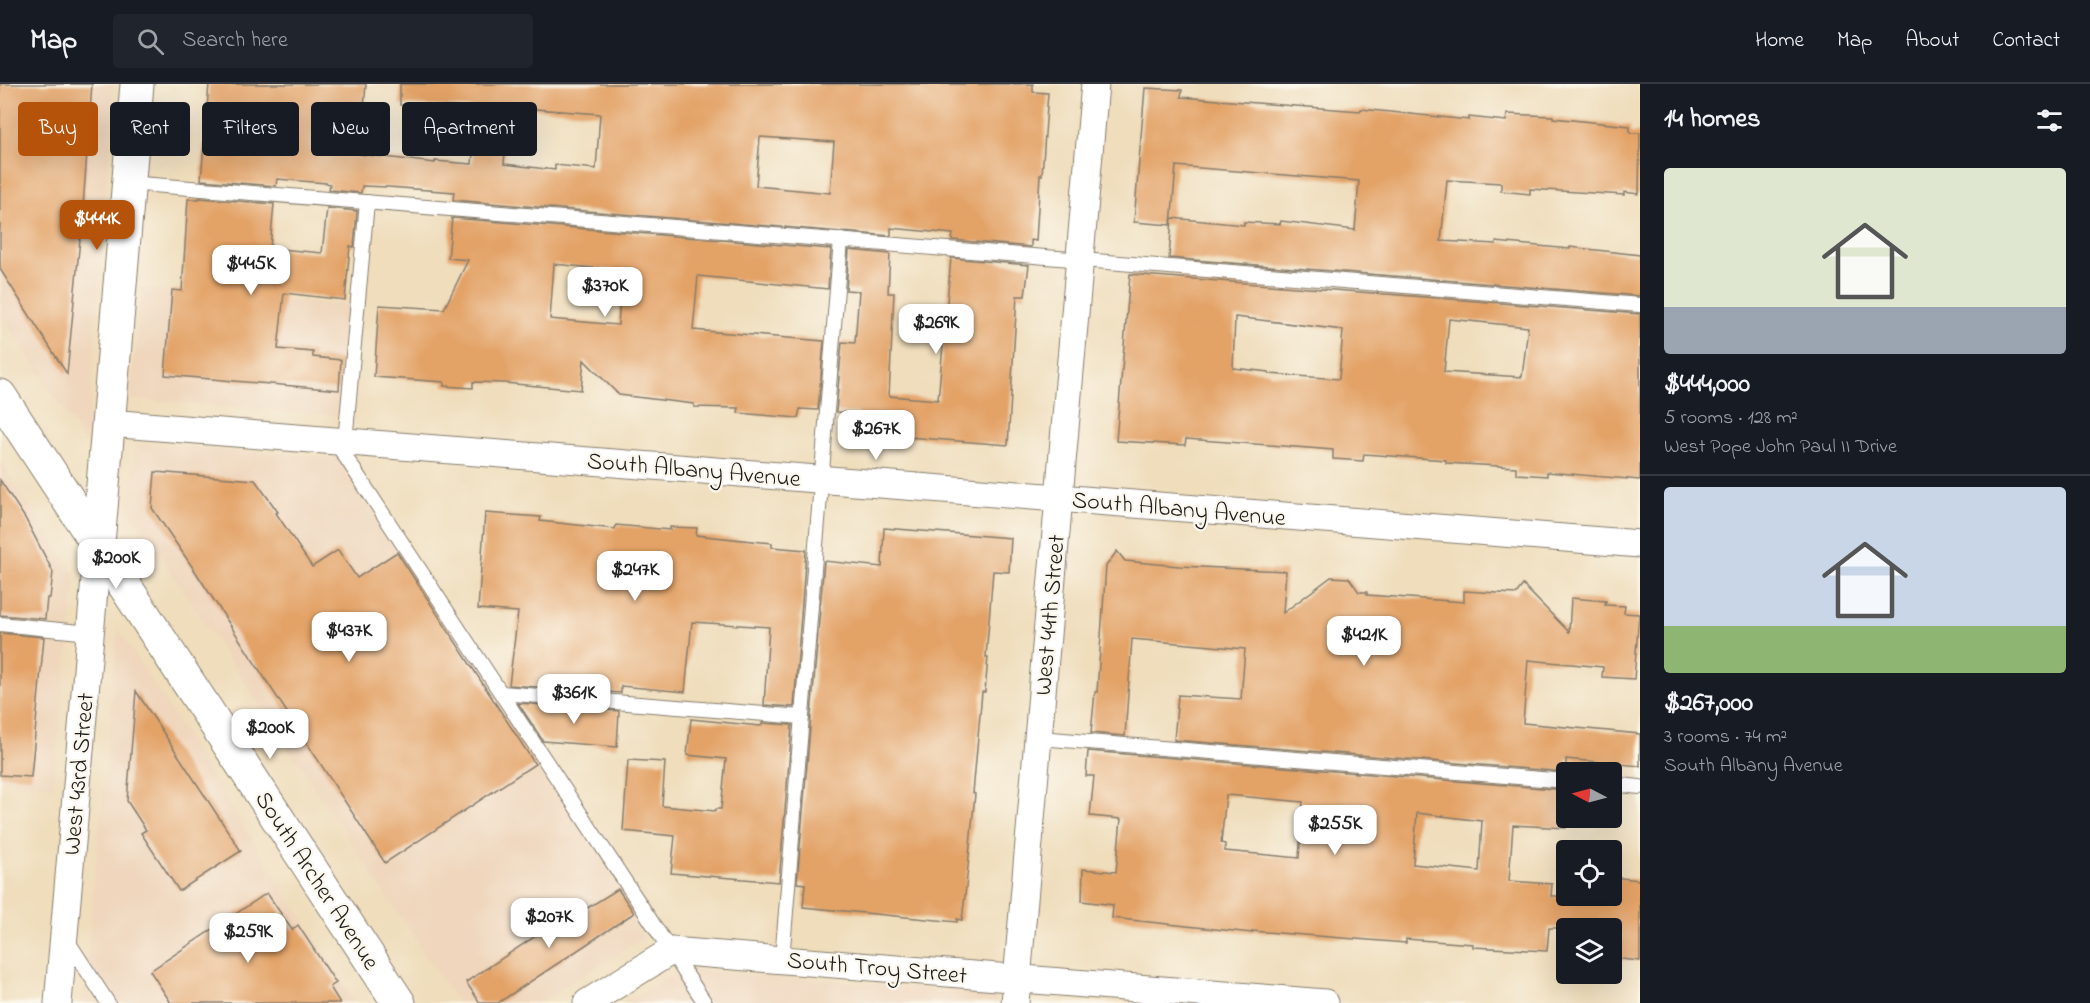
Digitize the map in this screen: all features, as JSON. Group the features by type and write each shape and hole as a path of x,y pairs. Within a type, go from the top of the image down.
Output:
{"main road":[{"path":"98,544 137,84"},
{"name":"South Archer Avenue","path":"0,396 399,1003"}],"street":[{"name":"West 44th Street","path":"1016,991 1095,84"},
{"name":"South Albany Avenue","path":"108,423 1640,544"},
{"name":"West 43rd Street","path":"58,1003 98,544"},
{"name":"South Troy Street","path":"671,951 782,960 1016,991 1325,1003"},
{"path":"587,1003 671,951"}],"lane":[{"path":"128,183 1640,305"},
{"path":"367,202 340,441 705,1003"},
{"path":"782,960 841,240"},
{"path":"0,624 90,633"},
{"path":"502,693 802,717"},
{"path":"1039,738 1556,780"},
{"path":"1622,785 1640,787"},
{"path":"64,936 108,1003"}],"shaded area":[{"path":"0,84 114,84 113,102 110,102 110,138 87,446 0,313"},
{"path":"142,289 358,306 348,417 130,399"},
{"path":"135,443 346,458 657,929 539,1003 458,1003 129,509"},
{"path":"0,460 76,576 53,786 0,781"},
{"path":"118,629 356,1003 83,1003"},
{"path":"682,968 997,994 997,1003 626,1003"}],"building":[{"path":"0,84 92,84 91,102 18,102 18,156 87,156 67,374 0,269"},
{"path":"209,84 366,84 364,102 311,102 311,156 377,156 435,163 435,161 472,164 473,156 505,156 504,164 555,170 555,165 596,169 600,114 537,109 537,102 402,102 400,105 400,84 1033,84 1033,92 1048,93 1036,241 1031,240 1031,247 952,240 953,234 891,228 891,236 453,200 454,192 362,186 361,193 329,190 330,184 326,183 277,179 276,186 201,180 203,156 299,156 299,102 208,102","holes":["760,137 834,142 830,193 756,186"]},
{"path":"1145,88 1182,90 1181,97 1360,111 1361,109 1469,120 1469,117 1506,121 1507,114 1553,116 1553,118 1630,126 1630,133 1640,133 1639,194 1530,189 1530,194 1501,191 1501,183 1447,180 1441,241 1496,244 1496,242 1570,249 1570,247 1640,255 1640,296 1169,258 1172,218 1244,225 1244,222 1280,224 1281,221 1355,230 1359,181 1176,166 1171,225 1134,222"},
{"path":"188,199 274,204 270,248 322,253 327,208 357,211 354,247 350,246 345,300 284,293 278,349 313,352 313,357 341,360 339,390 165,375 172,290 182,291"},
{"path":"452,218 831,249 828,289 698,276 693,330 824,341 818,410 800,409 798,418 738,413 739,408 694,407 694,404 619,395 584,360 581,390 473,382 473,388 444,386 444,382 374,377 379,305 444,309 468,260 448,258","holes":["554,264 622,271 618,325 550,319"]},
{"path":"849,250 890,254 888,293 894,293 889,396 938,400 951,258 1029,265 1025,296 1017,296 1008,445 857,433 859,413 836,412 842,342 855,343 859,291 846,290"},
{"path":"1130,274 1640,314 1640,480 1547,472 1547,476 1516,474 1516,467 1446,463 1446,460 1364,454 1363,461 1333,459 1333,450 1283,446 1186,439 1185,445 1116,441","holes":["1235,317 1343,330 1339,379 1269,374 1269,372 1233,368","1449,319 1528,327 1522,377 1444,372"]},
{"path":"155,472 255,480 312,567 338,550 357,578 397,552 535,764 385,863 152,508"},
{"path":"0,480 25,518 53,572 45,619 0,615"},
{"path":"485,513 541,517 540,521 615,529 616,525 670,530 670,527 697,528 696,535 772,543 772,547 806,550 794,707 764,705 769,627 692,622 685,692 621,686 621,693 509,685 518,612 478,609"},
{"path":"884,528 1011,538 1009,572 993,571 986,657 988,657 985,692 982,692 966,887 962,920 957,919 957,922 803,907 805,884 797,883 824,561 882,567"},
{"path":"1117,551 1125,561 1286,571 1283,613 1331,577 1349,578 1359,592 1367,592 1367,595 1464,602 1464,591 1516,594 1523,585 1569,632 1571,598 1606,601 1605,605 1625,606 1624,613 1639,614 1634,679 1602,677 1603,667 1528,660 1523,723 1640,734 1640,766 1622,764 1622,762 1566,759 1566,762 1556,762 1556,771 1174,740 1178,695 1241,699 1245,649 1132,639 1125,736 1091,733 1095,692 1097,692 1106,566"},
{"path":"0,633 44,637 31,777 0,775"},
{"path":"136,691 241,851 179,891 141,833 146,830 127,801"},
{"path":"518,703 619,711 617,747 543,741"},
{"path":"691,719 760,726 762,723 792,725 779,882 671,873 675,836 623,831 628,760 665,762 662,806 715,811 721,809 726,759 687,755"},
{"path":"1088,751 1556,789 1556,827 1513,825 1509,881 1552,884 1551,896 1556,896 1556,906 1622,906 1622,878 1640,880 1640,961 1622,959 1622,918 1556,918 1556,928 1549,928 1547,951 1473,947 1473,944 1406,939 1406,943 1252,931 1252,933 1112,918 1113,905 1082,901 1083,869 1116,872 1121,819 1090,816 1094,776 1086,776","holes":["1226,795 1303,802 1299,858 1225,851 1225,844 1221,843","1417,813 1482,821 1479,871 1413,864"]},
{"path":"618,889 634,913 498,1003 480,1003 466,982 578,908 581,912"},
{"path":"267,893 292,930 298,925 336,983 330,987 340,1003 171,1003 150,971"}]}
